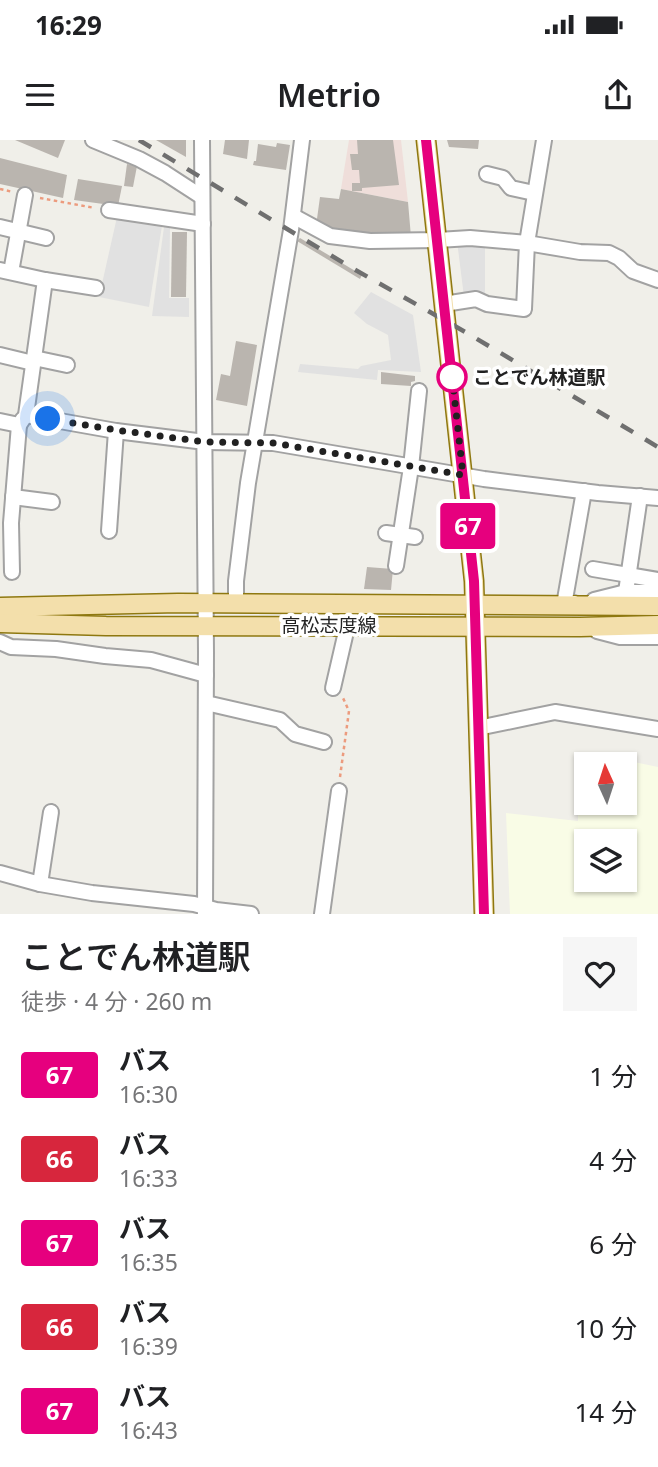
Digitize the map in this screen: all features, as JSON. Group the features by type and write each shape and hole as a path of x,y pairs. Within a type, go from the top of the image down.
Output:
{"main road":[{"path":"426,140 475,604 484,914"},
{"name":"高松志度線","path":"0,607 205,604 658,606"},
{"name":"高松志度線","path":"0,623 106,626 658,625"}],"street":[{"path":"93,140 156,168 202,197"},
{"path":"202,140 205,911"},
{"path":"236,604 236,581 254,442 293,216 302,140"},
{"path":"444,304 476,299 487,304 524,309 527,243 544,140"},
{"path":"487,174 503,178 512,188 534,193"},
{"path":"25,195 19,232 6,271 96,288"},
{"path":"109,210 203,224"},
{"path":"293,216 330,236 370,241 470,238 527,243 580,252 609,253 633,271 658,280"},
{"path":"0,228 46,238"},
{"path":"12,572 13,497 45,280"},
{"path":"0,355 67,365"},
{"path":"396,566 419,391"},
{"path":"0,421 23,420 205,442 273,443 463,475 658,498"},
{"path":"109,531 116,430"},
{"path":"584,491 564,605 626,592 658,592"},
{"path":"626,592 640,496"},
{"path":"13,497 52,502"},
{"path":"593,569 658,580"},
{"path":"334,688 345,625"},
{"path":"580,626 620,637 658,637"},
{"path":"0,642 11,647 56,649 151,660 206,675"},
{"path":"206,703 280,720 295,734 324,742"},
{"path":"478,728 555,712 658,729"},
{"path":"323,914 339,791"},
{"path":"40,884 51,812"},
{"path":"0,873 40,884 92,893 194,904 205,911 251,914"}],"path":[{"path":"0,189 109,210"},
{"path":"334,688 345,701 349,711 339,791"}],"shaded area":[{"path":"349,140 401,140 408,202 341,189"},
{"path":"117,217 162,226 149,307 99,297"},
{"path":"164,227 170,228 169,298 189,298 189,317 152,316"},
{"path":"457,241 485,245 485,297 464,297"},
{"path":"371,292 413,315 421,372 378,370 377,380 298,372 300,364 358,369 361,366 391,360 388,335 367,324 354,313"},
{"path":"637,763 658,767 658,914 510,914 506,813 578,821 578,816 637,816"}],"building":[{"path":"15,140 65,140 58,158"},
{"path":"156,140 186,140 186,157"},
{"path":"225,140 249,140 247,159 223,154"},
{"path":"357,140 393,140 399,185 352,191 352,183 360,183 359,170 352,170 350,154 358,154"},
{"path":"447,140 479,140 478,149 449,147"},
{"path":"277,143 290,145 286,170 253,165 258,144 276,147"},
{"path":"0,158 67,175 63,198 0,184"},
{"path":"127,164 137,166 133,187 124,186"},
{"path":"78,179 122,186 118,206 74,200"},
{"path":"341,189 408,202 411,237 370,237 316,226 320,197 339,199"},
{"path":"172,232 187,232 186,297 171,297"},
{"path":"300,238 362,275 360,279 297,241"},
{"path":"236,341 257,345 247,406 216,400 221,374 230,376"},
{"path":"381,372 415,376 415,381 411,382 411,386 381,384"},
{"path":"367,567 393,569 391,590 364,589"}],"railway":[{"path":"139,140 658,447"}],"bus line":[{"name":"67","path":"426,140 474,581 484,914"}],"place":[{"name":"ことでん林道駅","path":"452,377"}],"route":[{"path":"48,419 205,442 273,443 463,475 451,366 452,377"}]}
